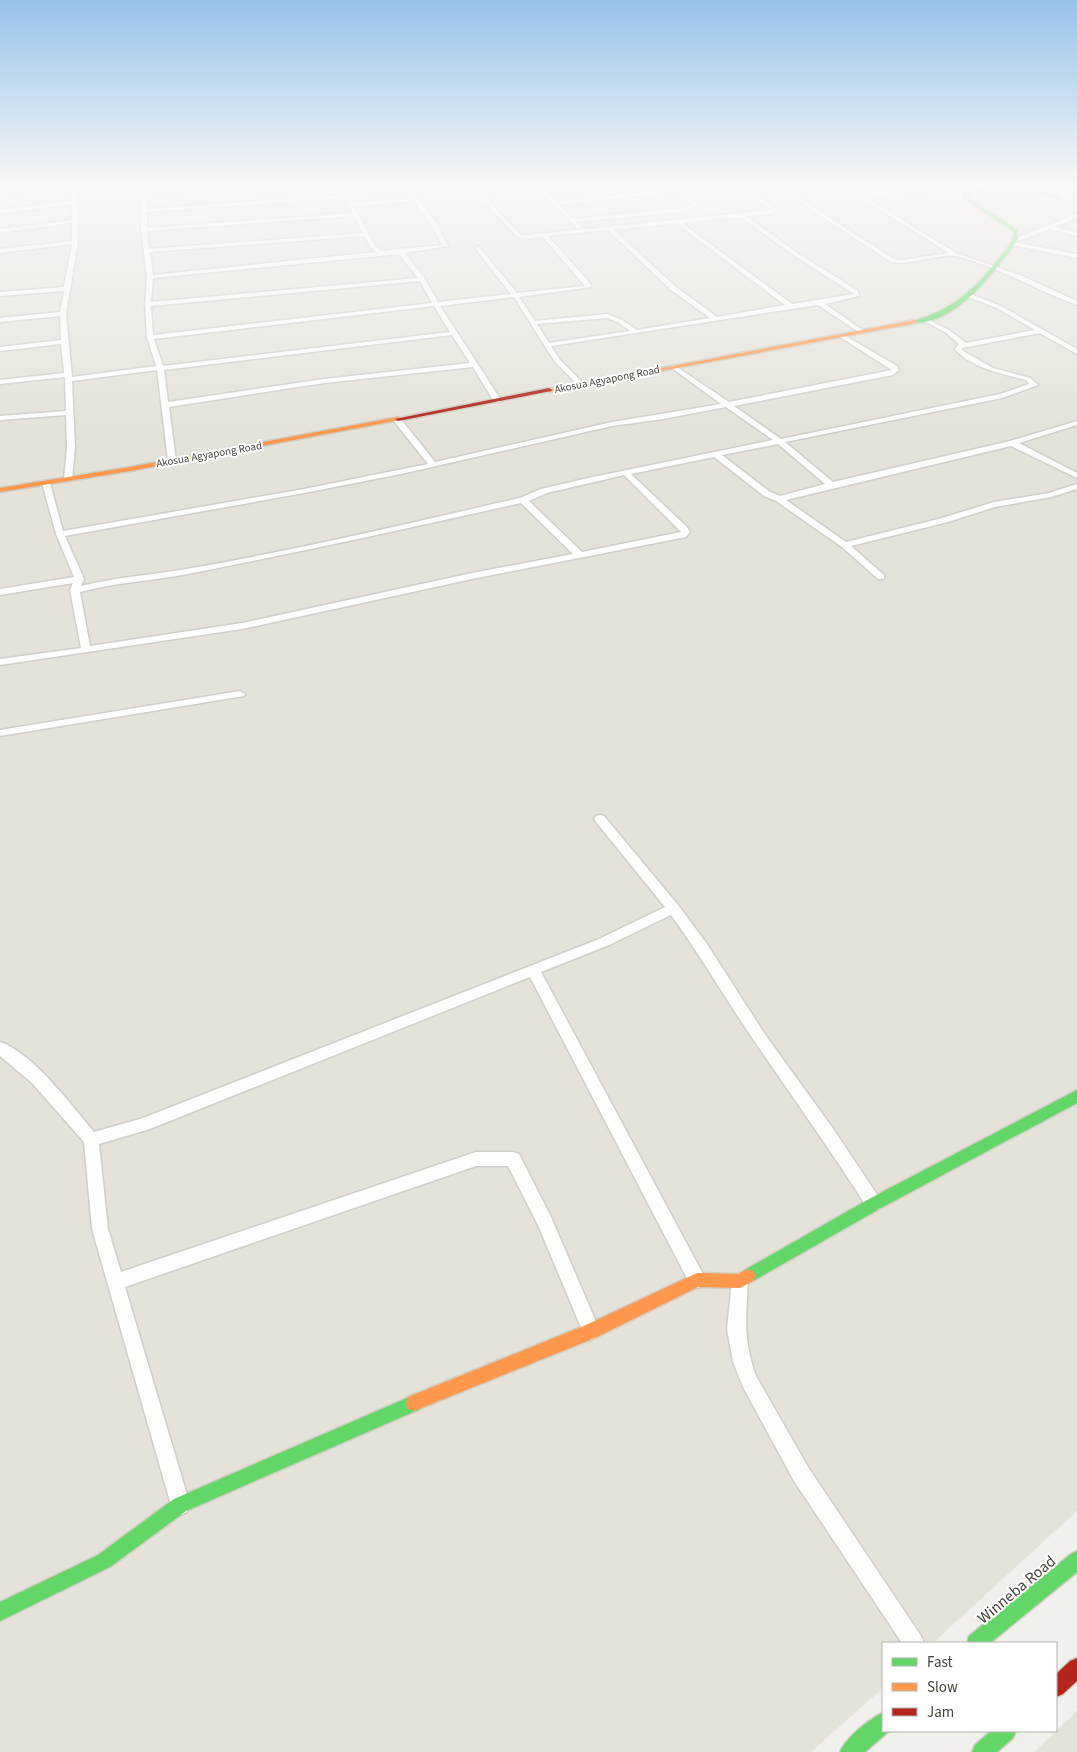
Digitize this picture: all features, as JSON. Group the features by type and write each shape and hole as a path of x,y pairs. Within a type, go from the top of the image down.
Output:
{"main road":[{"name":"Akosua Agyapong Road","path":"0,490 397,420 925,320 948,311 970,296 993,268"},
{"path":"0,1612 104,1561 180,1505 387,1414 591,1331 697,1280 740,1281 874,1204 1077,1096"},
{"name":"Winneba Road","path":"977,1642 1077,1560"},
{"path":"1057,1686 1077,1668"},
{"path":"850,1752 882,1724"},
{"path":"982,1752 1005,1732"}],"street":[{"path":"68,479 71,448 68,413 69,377 64,342 63,314 71,268"},
{"path":"149,268 150,337 160,368 172,461"},
{"path":"150,277 239,268"},
{"path":"413,268 497,400"},
{"path":"494,268 516,296 557,361 580,384"},
{"path":"150,337 437,306 588,287 588,284 573,268"},
{"path":"651,268 702,311 716,319"},
{"path":"739,268 790,306"},
{"path":"546,344 636,332 857,296 856,292 816,268"},
{"path":"996,268 1077,303"},
{"path":"148,304 422,279"},
{"path":"0,294 67,289"},
{"path":"970,296 999,307 1077,352"},
{"path":"818,303 862,332"},
{"path":"0,320 63,314"},
{"path":"532,323 607,316 620,321 636,332"},
{"path":"925,320 948,331 963,344"},
{"path":"75,590 111,581 185,572 367,535 523,500 559,487 626,472 1002,396 1034,385 1028,379 991,369 958,349 963,344 1010,338 1041,331"},
{"path":"0,382 160,368 455,333"},
{"path":"60,534 286,494 612,424 663,418 729,404 863,381 893,373 896,370 895,367 842,336"},
{"path":"0,349 64,342"},
{"path":"165,405 324,381 475,365"},
{"path":"674,367 779,441 831,485"},
{"path":"0,418 68,413"},
{"path":"397,420 432,464"},
{"path":"779,499 1012,443 1077,422"},
{"path":"1012,443 1077,476"},
{"path":"715,454 767,494 779,499 845,545 881,577"},
{"path":"0,662 242,626 472,576 683,535 686,532 660,508 654,497 626,472"},
{"path":"46,483 60,534 79,579 75,590 86,649"},
{"path":"845,545 945,520 994,505 1051,495 1077,486"},
{"path":"523,500 581,556"},
{"path":"0,592 79,579"},
{"path":"0,733 240,694"},
{"path":"600,819 673,908 702,948 759,1037 829,1135 874,1204"},
{"path":"91,1140 145,1124 589,948 673,908"},
{"path":"533,970 697,1280"},
{"path":"0,1048 16,1058 57,1100 91,1140 100,1229 180,1505"},
{"path":"115,1282 476,1159 514,1160 545,1222 591,1331"},
{"path":"740,1281 736,1329 742,1362 749,1381 801,1474 913,1642"}],"shaded area":[{"path":"0,268 1077,268 1077,1511 934,1642 882,1642 882,1689 811,1752 0,1752"},
{"path":"1077,1711 1077,1752 1034,1752 1057,1732"}],"traffic: fast":[{"path":"915,322 947,311 961,302 995,268"},
{"path":"748,1276 874,1204 1077,1096"},
{"path":"0,1612 104,1561 180,1505 414,1403"},
{"path":"977,1642 1077,1560"},
{"path":"850,1752 882,1724"},
{"path":"982,1752 1005,1732"}],"traffic: slow":[{"path":"549,390 915,322"},
{"path":"0,490 130,469 398,419"},
{"path":"414,1403 591,1331 697,1280 740,1281 748,1276"}],"traffic: jam":[{"path":"398,419 549,390"},
{"path":"1057,1686 1077,1668"}]}
